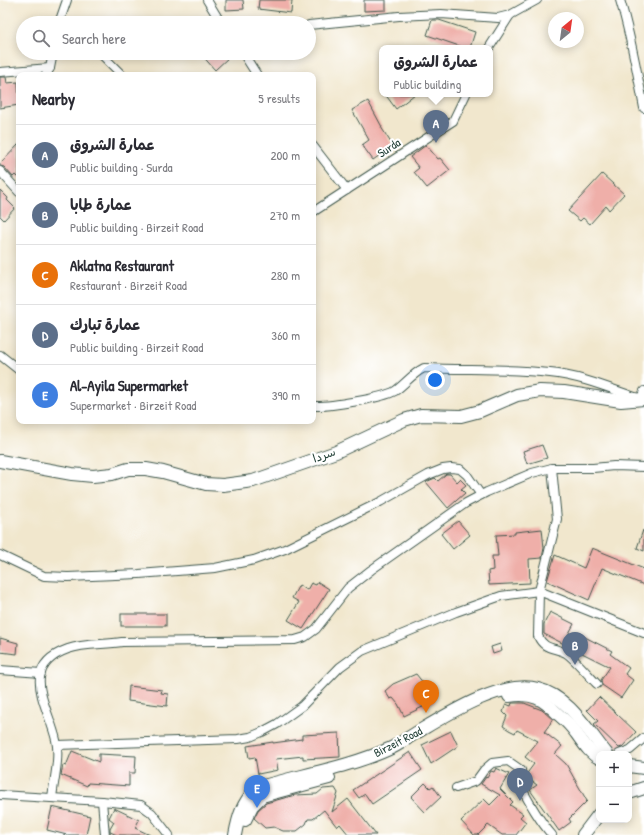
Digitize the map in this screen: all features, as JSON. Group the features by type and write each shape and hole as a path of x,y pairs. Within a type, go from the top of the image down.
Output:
{"main road":[{"name":"سردا","path":"0,461 72,474 93,476 112,474 128,469 146,469 163,472 206,484 229,484 253,481 336,452 404,420 421,415 461,416 480,411 517,395 540,391 564,392 621,401 643,396"},
{"name":"Birzeit Road","path":"235,835 239,814 246,800 256,788 358,761 390,748 449,718 495,692 518,687 538,688 547,691 566,704 605,751"},
{"path":"242,835 249,811 262,796 333,777 377,762 391,755 449,718 503,698 516,695 533,697 545,701 571,726 596,755"},
{"path":"632,766 644,768"},
{"path":"632,793 644,788"},
{"path":"583,835 596,818"}],"street":[{"path":"61,16 67,0"},
{"path":"207,0 217,16"},
{"path":"316,24 399,16 441,14 475,15 498,18 510,15 536,0"},
{"path":"620,0 627,23 644,108"},
{"path":"491,45 510,15"},
{"path":"0,72 48,71 51,60"},
{"path":"107,60 119,72"},
{"path":"247,60 255,72"},
{"name":"Surda","path":"316,210 453,121 465,97"},
{"path":"316,150 346,190"},
{"path":"0,171 16,189"},
{"path":"0,355 16,368"},
{"path":"316,406 382,396 394,391 416,372 424,368 516,370 551,373 588,381 643,396"},
{"path":"52,798 58,757 57,745 40,685 43,666 56,654 68,649 82,646 106,645 122,642 295,640 305,637 316,629 348,588 466,503 481,495 532,473 552,468 593,468 614,466 644,467"},
{"path":"552,468 557,519 538,591 538,636 541,642 546,646 566,654 597,684"},
{"path":"0,555 44,576 68,578 215,568 254,560 285,549 380,502 428,475 443,469 460,469 467,475 481,495"},
{"path":"57,745 238,739 250,737 277,724 302,706 340,667 362,652 456,612 501,596 538,591 644,633"},
{"path":"0,670 41,673"},
{"path":"627,751 644,738"},
{"path":"456,788 476,782 484,770 492,763 508,761 521,770 518,781 529,803 544,826 552,835"},
{"path":"1,796 102,801 141,805 152,813 169,835"},
{"path":"102,801 105,835"}],"building":[{"path":"226,0 243,0 244,9 226,10"},
{"path":"259,0 292,0 291,13 258,9"},
{"path":"364,0 386,0 386,10 364,11"},
{"path":"432,20 439,20 475,32 471,45 456,45 427,35"},
{"path":"206,60 226,60 215,70"},
{"path":"0,77 6,77 7,83 16,82 16,105 0,108"},
{"path":"387,97 411,97 396,109"},
{"path":"368,101 381,127 393,146 373,160 362,145 369,140 352,110"},
{"path":"426,145 450,170 427,188 414,172 419,168 410,157"},
{"path":"16,147 16,176 15,175 13,177 4,167 0,166 0,164"},
{"path":"602,174 624,194 609,210 606,206 590,224 583,218 580,221 568,211"},
{"path":"0,190 15,208 4,220 0,216"},
{"path":"542,445 547,458 527,464 523,451"},
{"path":"446,474 450,474 457,482 460,479 466,485 461,489 465,493 448,508 426,482 435,478 438,481"},
{"path":"458,521 470,535 453,549 441,534"},
{"path":"542,529 544,548 542,558 529,559 530,583 489,585 488,571 493,570 492,556 498,556 496,535 515,534 515,532"},
{"path":"643,530 644,531 644,551 637,548"},
{"path":"592,548 644,569 644,585 602,568 589,600 547,581 555,555 584,568"},
{"path":"318,582 329,589 303,629 288,620 299,602 292,598 299,585 307,590 311,583 316,585"},
{"path":"550,612 574,624 568,635 581,641 583,636 612,651 610,654 629,668 625,674 633,680 621,698 602,685 601,680 610,667 544,634 544,624"},
{"path":"121,614 166,614 166,626 121,626"},
{"path":"0,638 18,643 17,654 0,652"},
{"path":"500,644 502,651 493,654 491,647"},
{"path":"416,674 432,694 435,701 404,716 398,704 393,698 390,699 385,691 393,684"},
{"path":"129,686 162,690 161,693 168,694 167,706 128,701"},
{"path":"599,697 636,732 622,747 619,748 594,724 598,721 587,710"},
{"path":"512,703 524,703 542,710 552,719 544,732 562,746 555,754 566,764 587,801 569,819 571,822 559,831 530,790 537,785 525,776 534,764 525,757 538,741 517,730 515,733 503,726 507,716 503,712 506,704 511,706"},
{"path":"451,731 458,746 431,764 422,745"},
{"path":"339,733 340,757 303,759 303,756 276,759 278,770 258,774 255,757 249,758 247,746 302,739 302,735"},
{"path":"72,751 99,762 99,754 136,756 135,773 129,773 129,786 88,783 87,786 61,775 63,765 66,766"},
{"path":"410,752 422,770 372,804 365,794 359,798 353,790"},
{"path":"496,768 509,774 500,789 513,802 510,805 523,814 520,817 526,822 516,835 502,835 488,825 478,835 474,835 461,821 484,799 490,805 500,795 481,784 491,771 494,772"},
{"path":"425,783 430,788 433,786 441,797 425,812 411,797"},
{"path":"335,788 338,793 332,812 348,799 376,835 349,835 340,824 337,827 324,810 313,819 308,819 306,824 297,831 283,831 274,827 265,828 254,818 258,810 266,803 295,795 317,794 323,789"},
{"path":"52,807 90,816 86,835 67,835 47,830"},
{"path":"114,808 139,820 135,828 150,835 117,835 110,832 114,822 109,818"}],"place":[{"name":"عمارة الشروق","path":"436,143"},
{"name":"عمارة طابا","path":"575,665"},
{"name":"Aklatna Restaurant","path":"426,713"},
{"name":"عمارة تبارك","path":"520,801"},
{"name":"Al-Ayila Supermarket","path":"257,808"}]}
